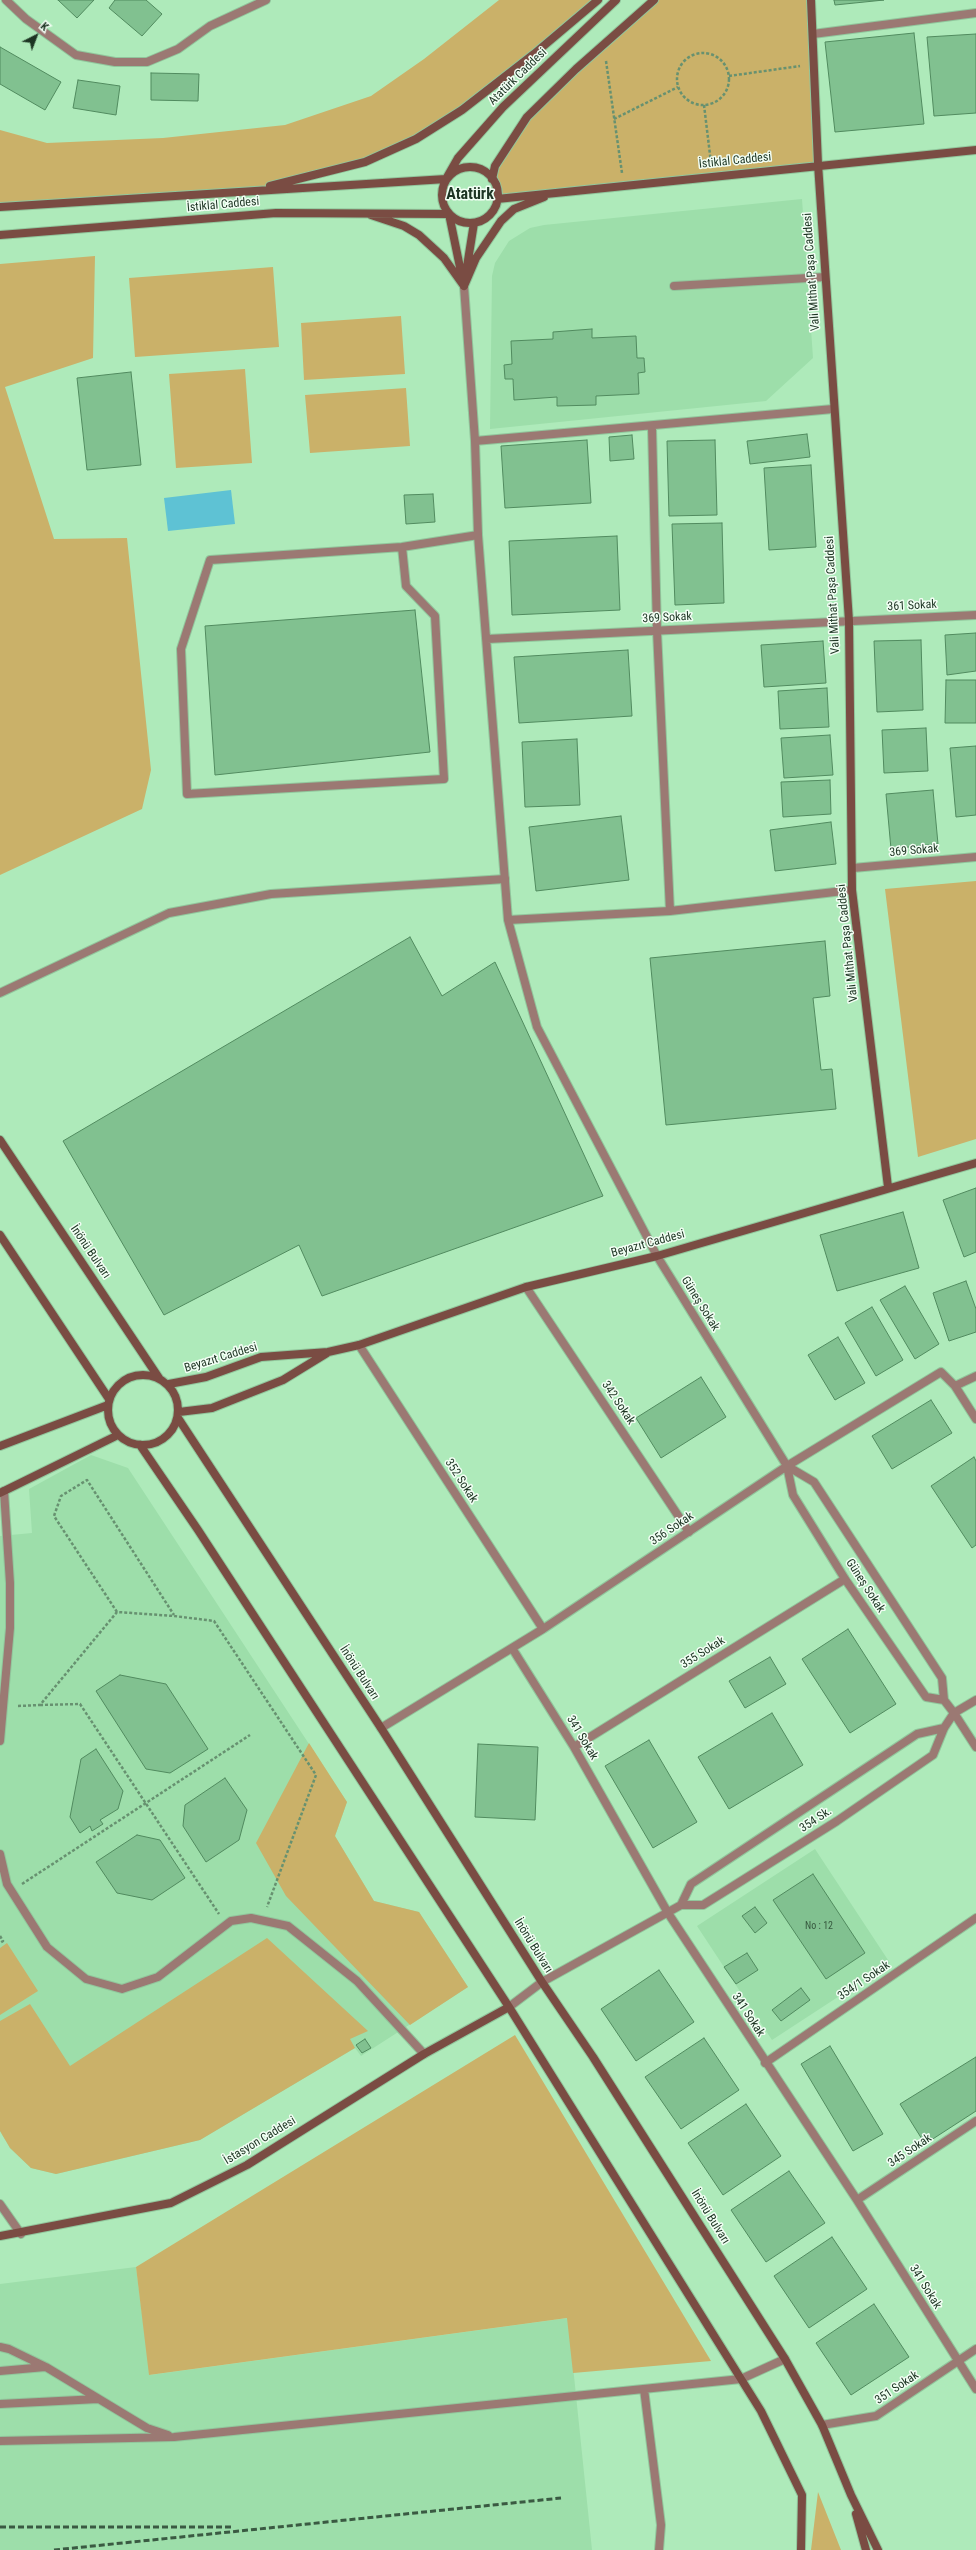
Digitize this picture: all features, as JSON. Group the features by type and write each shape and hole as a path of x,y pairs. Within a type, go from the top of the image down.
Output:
{"street":[{"path":"6,0 26,19 76,55 115,62 146,62 178,49 210,26 266,0"},
{"path":"243,191 318,175 365,162 416,139 462,110 534,54 598,0"},
{"name":"Atatürk Caddesi","path":"446,179 458,158 503,107 616,0"},
{"path":"492,179 495,166 527,116 654,0"},
{"name":"Vali Mithat Paşa Caddesi","path":"811,0 818,164 848,621 853,868 852,890 888,1187"},
{"path":"813,34 976,13"},
{"name":"İstiklal Caddesi","path":"497,199 623,184 818,164 976,150"},
{"path":"471,167 480,169 492,179 497,190 497,199 490,215 474,222 464,286 449,214 442,197 446,179 461,168 471,167"},
{"name":"İstiklal Caddesi","path":"0,207 446,179"},
{"path":"464,286 476,258 501,221 520,206 561,191"},
{"name":"İstiklal Caddesi","path":"0,235 276,213 449,214 465,222 474,222"},
{"path":"363,213 404,226 419,235 444,258 464,286"},
{"path":"674,286 825,277"},
{"name":"Güneş Sokak","path":"464,286 475,441 478,535 508,920 537,1027 657,1256 786,1466 793,1495 846,1578 926,1697 944,1700 942,1678 814,1482 786,1466"},
{"path":"475,441 652,427 833,409"},
{"path":"652,427 658,630 670,911"},
{"path":"402,547 406,586 435,616 444,779 187,794 181,649 210,560 402,547 478,535"},
{"name":"361 Sokak","path":"848,621 976,615"},
{"name":"369 Sokak","path":"487,639 848,621"},
{"name":"369 Sokak","path":"853,868 976,857"},
{"path":"0,993 169,913 271,894 505,879"},
{"path":"508,920 670,911 852,890"},
{"name":"İnönü Bulvarı","path":"0,1140 159,1378"},
{"name":"Beyazıt Caddesi","path":"169,1384 206,1377 261,1357 328,1352 359,1345 526,1287 657,1256 888,1187 976,1163"},
{"path":"0,1235 109,1402 112,1426 118,1435 128,1442 140,1445 150,1445 168,1436 179,1415 176,1397 169,1384 159,1378 139,1374 129,1377 114,1390 109,1402 0,1446"},
{"name":"342 Sokak","path":"526,1287 689,1532"},
{"name":"352 Sokak","path":"359,1345 543,1629"},
{"name":"Beyazıt Caddesi","path":"179,1415 212,1408 284,1380 328,1352"},
{"name":"356 Sokak","path":"381,1728 543,1629 786,1466 941,1372 955,1386"},
{"path":"976,1376 955,1386 976,1419"},
{"name":"İnönü Bulvarı","path":"179,1415 381,1728 542,1982 593,2056 785,2359 822,2425 851,2495"},
{"path":"0,1740 10,1628 10,1583 2,1492 118,1435"},
{"path":"140,1445 202,1536 509,2007 761,2411 802,2495 801,2550"},
{"name":"355 Sokak","path":"574,1747 846,1578"},
{"name":"341 Sokak","path":"512,1648 574,1747 668,1913 765,2063 857,2200 976,2389"},
{"path":"944,1700 976,1747"},
{"name":"354 Sk.","path":"944,1728 917,1734 691,1884 681,1905 703,1906 836,1821 933,1754 944,1728 954,1713 976,1700"},
{"path":"0,1854 7,1884 47,1947 86,1979 122,1989 158,1977 231,1921 251,1918 262,1920 288,1926 357,1980 424,2054"},
{"path":"509,2007 542,1982 681,1905"},
{"name":"354/1 Sokak","path":"765,2063 976,1918"},
{"name":"İstasyon Caddesi","path":"0,2236 21,2234 171,2203 247,2164 424,2054 509,2007"},
{"name":"345 Sokak","path":"857,2200 976,2121"},
{"path":"0,2204 21,2234"},
{"path":"0,2347 10,2349 46,2367 147,2428 174,2437"},
{"name":"351 Sokak","path":"822,2425 876,2416 976,2350"},
{"path":"0,2441 174,2437 741,2379 785,2359"},
{"path":"0,2371 46,2367"},
{"path":"644,2389 661,2525 659,2550"},
{"path":"0,2404 98,2399"},
{"path":"851,2495 866,2550"},
{"path":"851,2495 878,2550"}],"path":[{"path":"603,45 623,184"},
{"path":"697,53 715,55 722,60 730,76 726,92 720,99 704,106 688,101 678,87 678,70 682,62 697,53"},
{"path":"730,76 814,64"},
{"path":"614,119 678,87"},
{"path":"704,106 713,175"},
{"path":"117,1612 54,1516 61,1496 87,1480 174,1616"},
{"path":"40,1705 117,1612"},
{"path":"117,1612 174,1616 214,1621 316,1775 262,1920"},
{"path":"3,1707 80,1704 226,1925"},
{"path":"11,1891 250,1735"},
{"path":"0,1936 3,1941 0,1943"}],"shaded area":[{"path":"499,0 598,0 534,54 416,139 318,175 243,191 0,207 0,130 47,143 163,138 285,125 371,96 424,59"},
{"path":"654,0 811,0 818,164 497,199 494,181 495,166 527,117"},
{"path":"802,199 813,358 766,401 490,429 492,276 495,263 509,241 530,228 544,225"},
{"path":"95,256 93,358 5,387 54,539 127,538 151,770 142,809 0,875 0,264"},
{"path":"273,267 279,347 135,357 129,278"},
{"path":"401,316 405,374 304,380 301,323"},
{"path":"245,369 252,463 176,468 169,374"},
{"path":"406,388 410,446 310,453 305,395"},
{"path":"976,881 976,1139 918,1157 885,889"},
{"path":"91,1455 128,1468 347,1802 335,1836 374,1901 419,1912 468,1987 361,2056 355,2048 200,2140 56,2174 31,2168 10,2148 0,2131 0,1536 32,1533 29,1489"},
{"path":"309,1743 347,1802 335,1836 374,1901 419,1912 468,1987 410,2025 286,1896 256,1843"},
{"path":"815,1849 890,1963 772,2040 697,1926"},
{"path":"267,1938 368,2031 350,2039 355,2048 200,2140 56,2174 31,2168 10,2148 0,2131 0,2021 30,2004 70,2066"},
{"path":"7,1943 38,1991 0,2015 0,1948"},
{"path":"515,2035 711,2361 573,2373 567,2318 149,2375 136,2267"},
{"path":"136,2267 150,2375 568,2318 592,2550 0,2550 0,2284"},
{"path":"818,2492 841,2550 811,2550"}],"water":[{"path":"231,490 235,524 168,531 164,498"}],"building":[{"path":"58,0 94,0 77,18"},
{"path":"115,0 146,0 162,14 142,36 109,8"},
{"path":"834,0 884,0 835,5"},
{"path":"914,33 924,124 835,132 825,42"},
{"path":"976,34 976,113 934,116 927,37"},
{"path":"0,47 61,82 45,110 0,84"},
{"path":"151,73 199,74 198,101 151,100"},
{"path":"78,80 120,86 116,115 73,108"},
{"path":"592,329 592,338 636,336 637,358 644,358 645,372 638,373 639,394 596,396 596,405 557,406 557,397 514,400 513,379 505,379 504,365 512,364 511,341 553,339 553,332"},
{"path":"131,372 141,465 87,470 77,378"},
{"path":"807,434 810,457 750,464 747,441"},
{"path":"632,435 634,459 610,461 609,437"},
{"path":"587,440 591,503 505,508 501,446"},
{"path":"715,440 717,515 669,516 667,441"},
{"path":"811,465 816,547 769,550 764,468"},
{"path":"433,494 435,522 406,524 404,495"},
{"path":"722,523 724,603 675,605 672,524"},
{"path":"617,536 620,610 512,615 509,541"},
{"path":"415,610 430,752 215,775 205,626"},
{"path":"976,633 976,671 947,675 945,635"},
{"path":"921,640 923,710 877,712 874,641"},
{"path":"823,641 826,683 764,687 761,645"},
{"path":"628,650 632,716 519,723 514,657"},
{"path":"946,680 976,680 976,723 945,723"},
{"path":"827,688 829,727 780,729 778,691"},
{"path":"926,728 928,771 884,773 882,730"},
{"path":"830,735 833,775 784,778 781,738"},
{"path":"577,739 580,805 525,807 522,742"},
{"path":"976,746 976,815 956,817 950,748"},
{"path":"830,780 831,814 783,817 781,782"},
{"path":"933,790 938,844 891,849 886,794"},
{"path":"621,816 629,880 536,891 529,827"},
{"path":"831,822 836,864 775,871 770,830"},
{"path":"410,937 442,996 495,962 603,1196 322,1296 299,1245 164,1315 63,1141"},
{"path":"825,941 830,996 813,998 821,1070 832,1069 836,1109 666,1125 650,958"},
{"path":"976,1188 976,1252 964,1257 943,1200"},
{"path":"903,1212 919,1268 837,1291 820,1235"},
{"path":"966,1281 976,1309 976,1332 949,1341 933,1293"},
{"path":"905,1286 939,1344 915,1359 880,1300"},
{"path":"872,1307 903,1360 876,1376 845,1323"},
{"path":"838,1337 865,1383 835,1400 808,1355"},
{"path":"701,1377 726,1417 661,1458 636,1418"},
{"path":"931,1400 952,1433 892,1469 872,1436"},
{"path":"974,1457 976,1461 976,1545 972,1548 931,1486"},
{"path":"848,1629 896,1704 850,1733 802,1659"},
{"path":"770,1657 786,1684 745,1708 729,1681"},
{"path":"120,1675 166,1684 208,1749 170,1773 146,1769 96,1691"},
{"path":"772,1713 803,1765 729,1809 698,1757"},
{"path":"649,1740 697,1822 653,1848 605,1766"},
{"path":"478,1744 538,1747 535,1820 475,1817"},
{"path":"96,1749 123,1791 118,1809 100,1820 103,1824 92,1831 90,1826 80,1833 70,1817 81,1759"},
{"path":"225,1778 247,1810 239,1840 206,1862 183,1826 185,1805"},
{"path":"137,1835 160,1840 185,1878 152,1900 117,1893 96,1862"},
{"path":"813,1874 865,1953 826,1979 773,1900"},
{"path":"755,1907 767,1923 755,1933 742,1916"},
{"path":"747,1953 758,1970 736,1984 724,1967"},
{"path":"659,1970 694,2022 636,2061 601,2009"},
{"path":"801,1988 810,2000 781,2021 772,2010"},
{"path":"704,2038 739,2090 681,2129 645,2077"},
{"path":"365,2039 371,2048 362,2053 356,2045"},
{"path":"830,2046 883,2134 853,2151 801,2064"},
{"path":"976,2057 976,2111 925,2144 900,2104"},
{"path":"746,2104 781,2156 723,2195 688,2143"},
{"path":"789,2171 825,2223 766,2262 731,2210"},
{"path":"832,2237 867,2289 809,2328 774,2276"},
{"path":"874,2304 909,2357 851,2395 816,2343"}],"railway":[{"path":"54,2550 561,2498"},
{"path":"0,2527 232,2527"}],"district":[{"name":"Atatürk","path":"470,195"}]}
